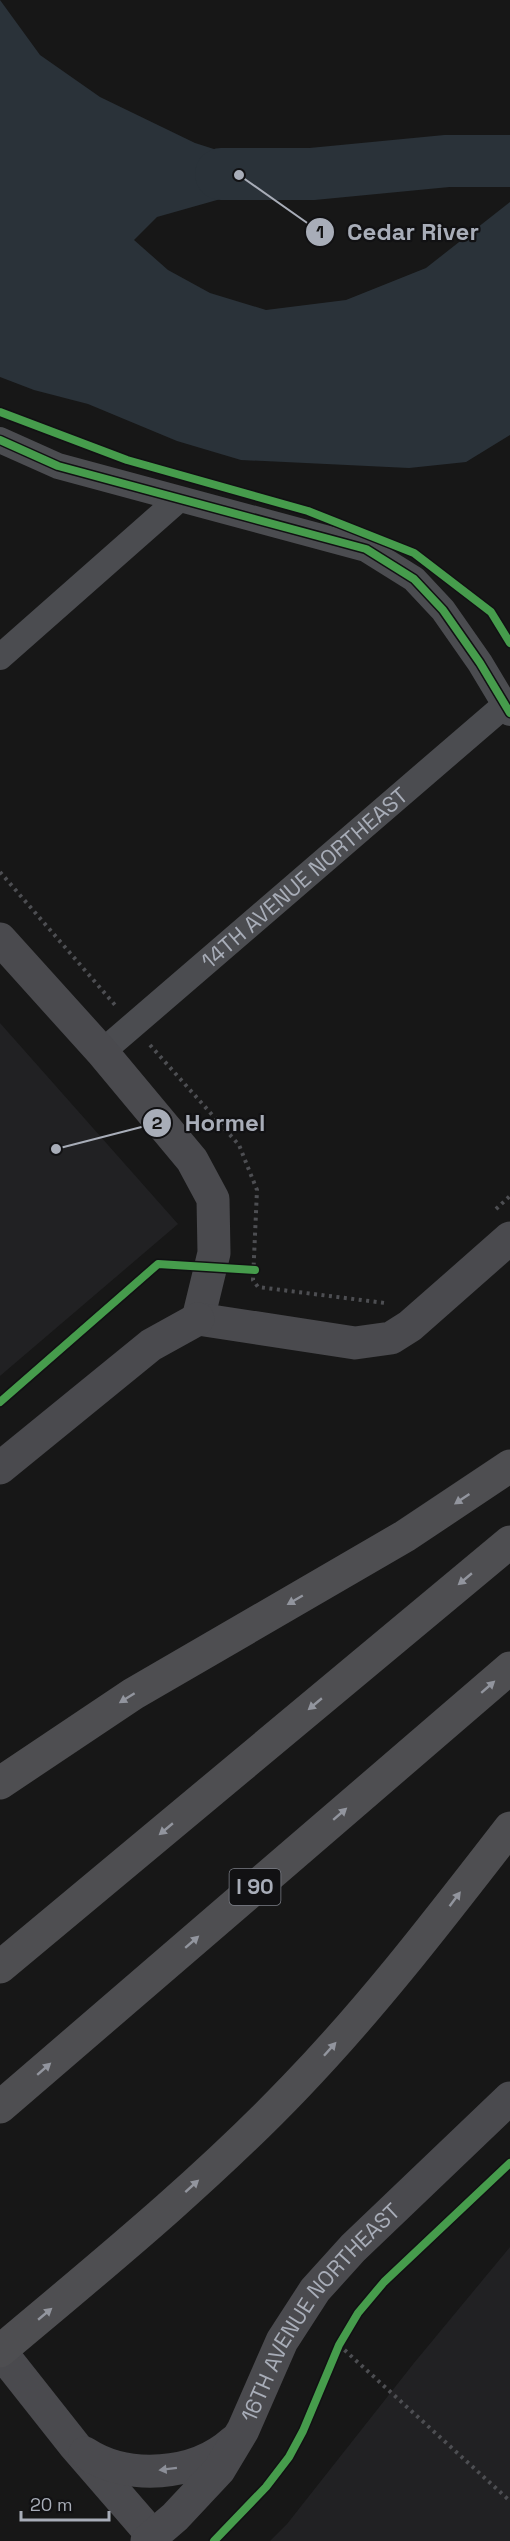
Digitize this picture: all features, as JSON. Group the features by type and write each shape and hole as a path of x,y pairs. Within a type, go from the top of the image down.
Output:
{"highway":[{"path":"0,1783 133,1694 405,1536 510,1466"},
{"path":"0,1967 510,1542"},
{"name":"I 90","path":"0,2107 510,1668"},
{"path":"0,2351 153,2222 234,2148 296,2086 414,1953 510,1828"}],"street":[{"path":"0,440 58,466 366,549 414,579 443,610 508,709"},
{"path":"0,657 178,500"},
{"name":"14TH AVENUE NORTHEAST","path":"102,1052 508,709"},
{"path":"0,939 102,1052 192,1160 213,1199 214,1253 198,1319"},
{"path":"0,1468 142,1352 198,1319 345,1341 376,1342 391,1338 410,1326 510,1238"},
{"name":"16TH AVENUE NORTHEAST","path":"150,2539 175,2517 219,2470 239,2436 282,2341 315,2290 353,2248 510,2098"},
{"path":"0,2351 150,2539"},
{"path":"75,2446 96,2460 114,2467 156,2470 184,2467 204,2460 224,2450 239,2436"}],"path":[{"path":"0,872 74,955 132,1026 239,1145 257,1190 253,1280 258,1287 384,1303 393,1296"},
{"path":"492,1212 510,1196"},
{"path":"211,1267 255,1270"},
{"path":"334,2355 344,2337"},
{"path":"339,2345 510,2501"}],"shaded area":[{"path":"0,0 40,55 100,97 195,143 292,174 217,200 157,217 134,240 168,270 210,293 266,310 346,300 426,268 510,202 510,435 466,462 409,468 241,460 177,441 88,404 34,390 0,377"},
{"path":"0,1023 178,1224 0,1376"},
{"path":"510,2247 510,2541 270,2541 287,2524 414,2363"}],"waterway":[{"path":"221,174 312,174 447,161 510,161"}],"cycle path":[{"path":"0,412 127,460 308,511 414,553 491,612 510,643"},
{"path":"0,440 58,466 366,549 414,579 443,610 480,663 510,713"},
{"path":"0,1402 158,1264 255,1270"},
{"path":"214,2541 266,2487 289,2457 303,2431 339,2345 358,2313 384,2282 510,2163"}],"place":[{"name":"Cedar River","path":"239,175"},
{"name":"Hormel","path":"56,1149"}]}
